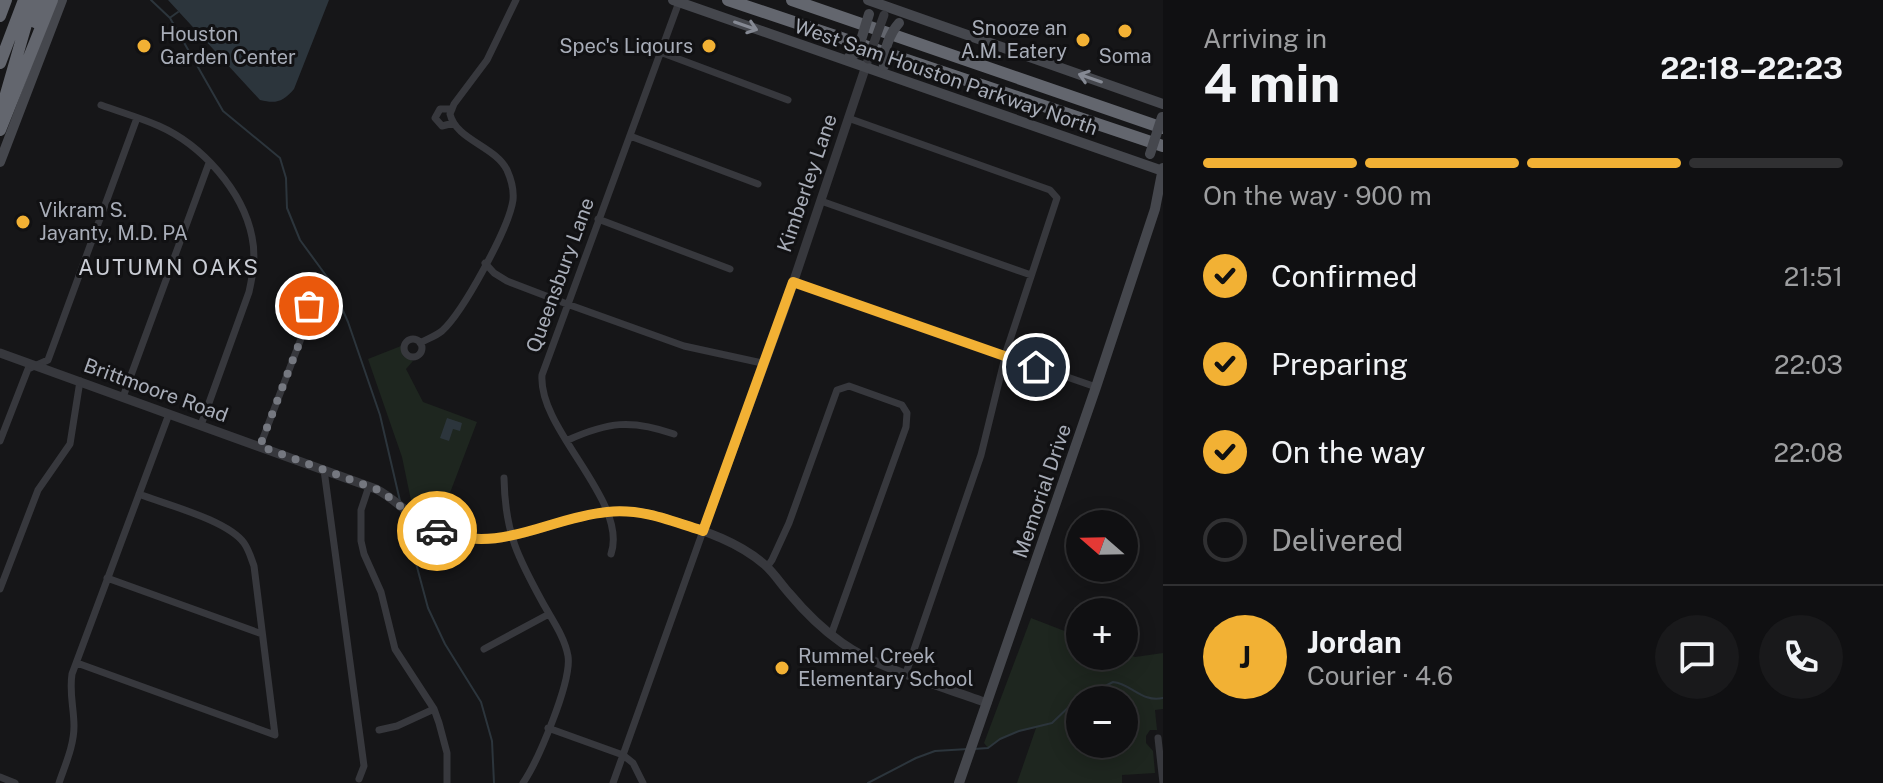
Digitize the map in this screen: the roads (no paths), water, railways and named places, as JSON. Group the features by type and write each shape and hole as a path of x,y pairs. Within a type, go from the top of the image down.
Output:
{"highway":[{"path":"0,16 6,0"},
{"path":"0,63 24,0"},
{"path":"0,115 33,0"},
{"path":"0,123 42,0"},
{"path":"0,130 52,0"},
{"path":"728,0 1163,146"},
{"path":"798,1 1163,128"}],"main road":[{"path":"0,162 62,0"},
{"path":"865,0 1163,104"},
{"path":"844,57 857,53 869,14 865,0"},
{"name":"West Sam Houston Parkway North","path":"676,1 867,63 891,76 1163,170"},
{"path":"891,76 884,66 890,38 899,23 918,17"},
{"path":"1133,162 1150,154 1162,117 1149,100"},
{"name":"Memorial Drive","path":"959,783 1096,387 1155,209 1163,170"},
{"name":"Memorial Drive","path":"1155,209 1163,193"}],"street":[{"path":"507,15 509,0"},
{"path":"420,343 441,331 456,315 495,249 513,202 511,181 502,162 451,118 452,109 487,60 516,0"},
{"name":"Queensbury Lane","path":"611,554 614,535 607,512 546,404 541,384 544,365 630,136 676,1"},
{"name":"Kimberley Lane","path":"613,783 793,282 887,7"},
{"path":"660,52 788,100"},
{"path":"101,105 161,127 186,142 209,163 238,200 252,234 254,260 249,292 201,425"},
{"path":"452,109 440,109 435,118 442,126 454,123"},
{"path":"0,441 28,369 48,360 137,118"},
{"path":"848,118 1053,192 1057,198 1005,357 981,455 906,673"},
{"path":"630,136 758,184"},
{"path":"123,397 209,163"},
{"path":"821,201 1031,275"},
{"path":"598,219 730,269"},
{"path":"485,263 507,281 567,304 684,346 762,363"},
{"path":"793,282 1096,387"},
{"path":"260,446 304,325"},
{"name":"Brittmoore Road","path":"0,353 369,486 396,502 426,527 466,538 510,538 607,512 641,512 703,531 734,544 767,567 831,635 872,661 987,703"},
{"path":"0,589 38,490 70,444 80,381"},
{"path":"767,567 789,523 837,390 849,386 902,405 907,420 831,635"},
{"path":"59,783 73,740 70,687 77,663 169,414"},
{"path":"568,440 593,429 625,423 674,434"},
{"path":"324,470 364,766 359,779"},
{"path":"504,478 510,538 568,653 569,665 539,754 523,783"},
{"path":"369,486 361,510 364,554 381,592 395,649 434,709 447,753 447,783"},
{"path":"77,663 275,735 254,566 243,541 224,527 139,494"},
{"path":"107,578 262,634"},
{"path":"484,649 549,614"},
{"path":"379,730 397,726 434,709"},
{"path":"548,728 623,755 633,763 643,783"},
{"path":"1158,738 1163,783"},
{"path":"0,777 15,783"}],"waterway":[{"path":"151,0 170,18 223,111 280,158 286,178 287,208 300,240 330,281 348,322 380,415 400,501"},
{"path":"171,17 178,12"},
{"path":"402,511 428,608 445,644 481,702 492,741 494,783"},
{"path":"974,749 988,748 1019,731 1052,723 1074,702 1113,682 1149,698 1163,698"},
{"path":"868,783 935,751 968,749"}],"place":[{"name":"Soma","path":"1125,31"},
{"name":"Snooze an A.M. Eatery","path":"1083,40"},
{"name":"Houston Garden Center","path":"144,46"},
{"name":"Spec's Liqours","path":"709,46"},
{"name":"Vikram S. Jayanty, M.D. PA","path":"23,222"},
{"name":"Rummel Creek Elementary School","path":"782,668"}],"district":[{"name":"AUTUMN OAKS","path":"169,267"}]}
